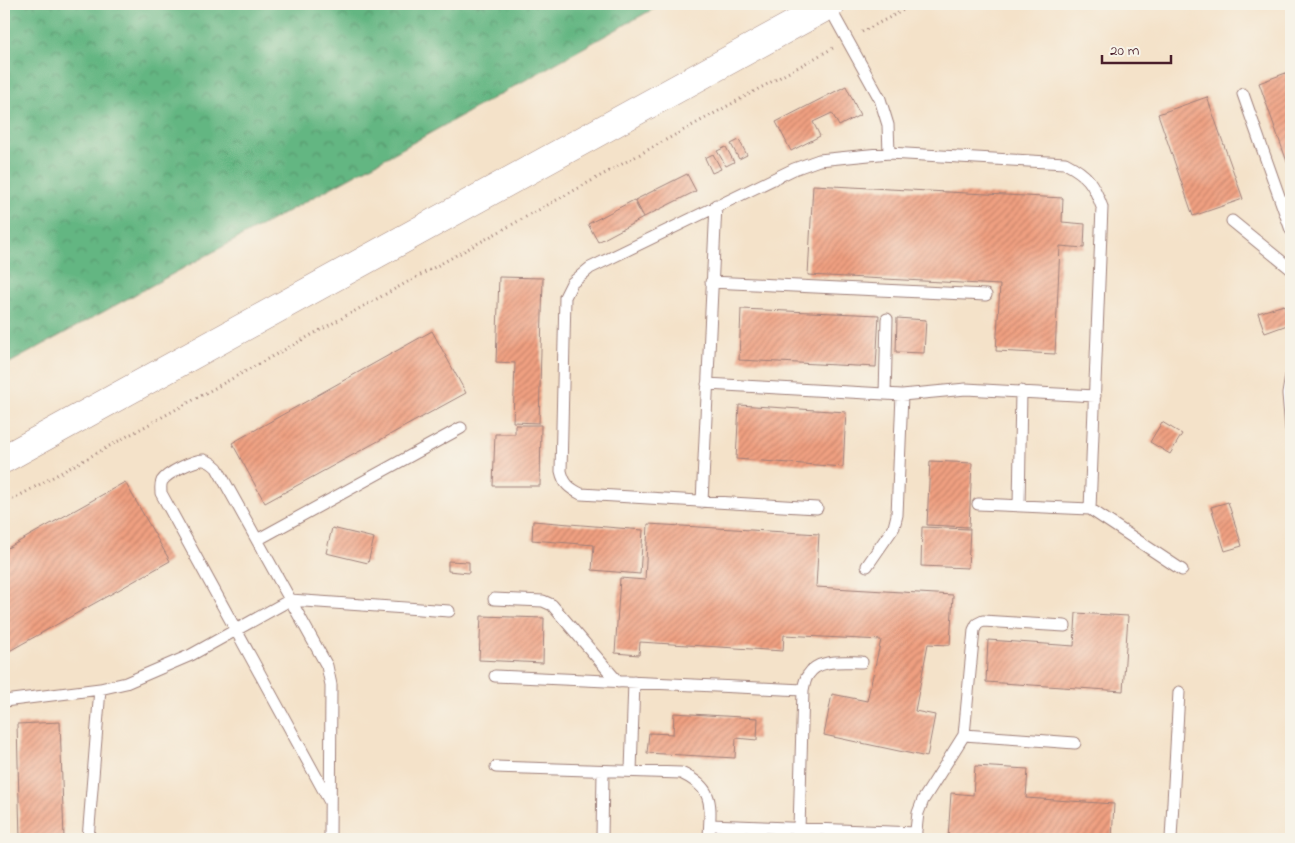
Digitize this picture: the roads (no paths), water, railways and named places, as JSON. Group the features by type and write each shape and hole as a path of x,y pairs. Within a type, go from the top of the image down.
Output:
{"main road":[{"path":"4,459 830,4"}],"lane":[{"path":"830,4 886,114 889,153"},
{"path":"1243,94 1291,230"},
{"path":"817,508 581,494 571,489 563,481 561,471 565,297 572,283 590,268 794,169 819,160 889,153 1065,163 1081,171 1095,188 1102,207 1090,509"},
{"path":"702,502 716,206"},
{"path":"1232,221 1291,269"},
{"path":"712,282 986,295"},
{"path":"885,394 888,319"},
{"path":"1291,376 1288,394 1291,428"},
{"path":"707,384 902,395 966,389 1095,396"},
{"path":"1019,506 1021,391"},
{"path":"867,566 894,527 897,515 902,395"},
{"path":"258,540 460,428"},
{"path":"330,804 161,493 163,480 168,475 195,460 211,462 217,468 327,666 331,685 330,839"},
{"path":"978,504 1090,509 1182,570"},
{"path":"494,598 543,601 552,605 618,682"},
{"path":"4,702 100,689 134,680 191,655 290,600 449,611"},
{"path":"710,825 799,828 915,836 918,813 923,800 964,735 976,624 983,621 1065,626"},
{"path":"799,828 803,690 808,674 817,666 826,663 862,662"},
{"path":"495,676 803,690"},
{"path":"630,771 634,682"},
{"path":"88,839 100,689"},
{"path":"1171,839 1179,692"},
{"path":"964,735 1075,743"},
{"path":"496,767 681,773 695,779 705,789 710,803 709,839"},
{"path":"602,839 603,770"}]}
